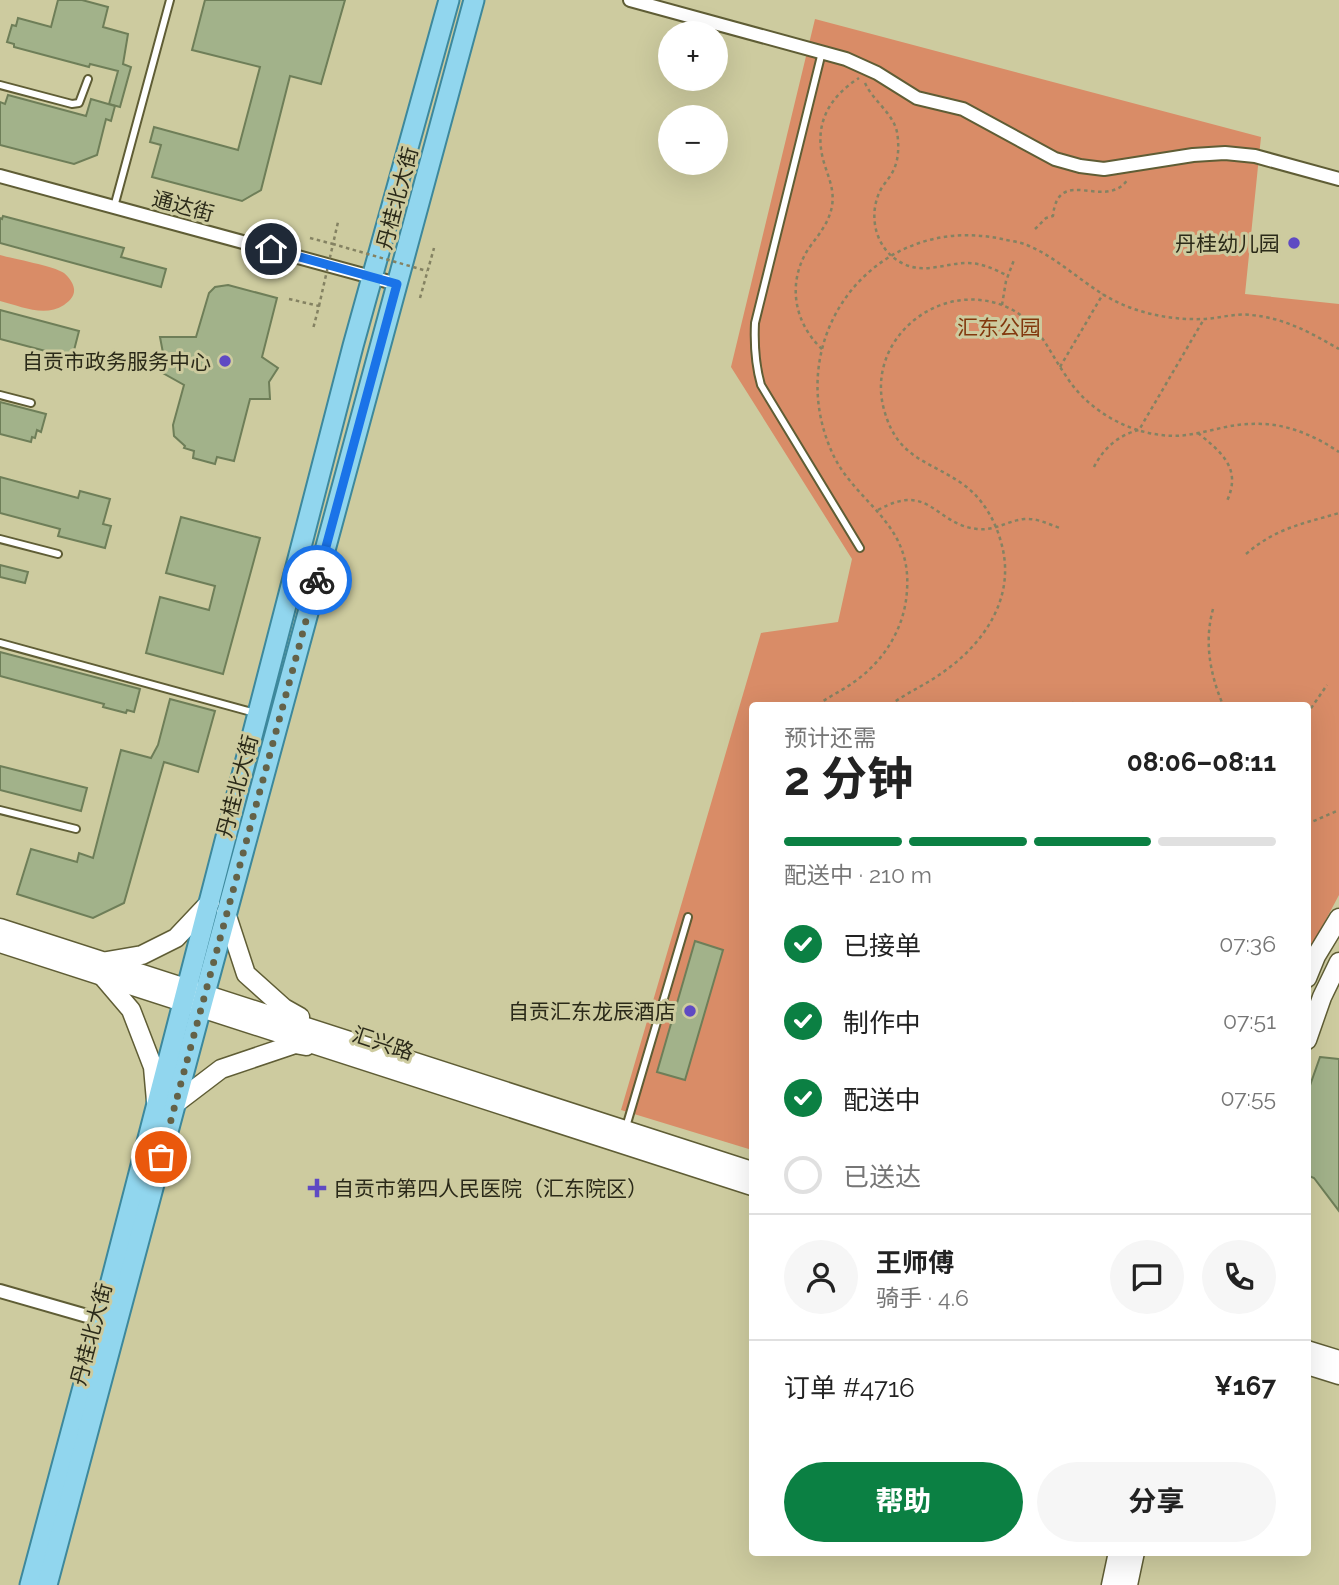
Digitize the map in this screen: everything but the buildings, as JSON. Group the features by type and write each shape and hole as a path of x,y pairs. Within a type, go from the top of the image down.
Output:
{"main road":[{"name":"丹桂北大街","path":"218,908 258,714 449,0"},
{"name":"丹桂北大街","path":"47,1585 218,908 397,284 474,0"},
{"path":"0,943 103,969 142,955 176,938 218,908 246,974 284,1008 334,1043"},
{"path":"1311,968 1339,918"},
{"path":"0,928 103,969 131,1010 166,1106 221,1069 295,1044 334,1043"},
{"path":"1311,1029 1339,962"},
{"name":"汇兴路","path":"103,969 623,1137 749,1185"},
{"name":"丹桂北大街","path":"30,1585 102,1320 166,1106"},
{"path":"623,1137 749,1170"},
{"path":"1311,1351 1339,1360"},
{"path":"1311,1366 1339,1375"},
{"path":"1111,1585 1117,1556"},
{"path":"1128,1585 1134,1556"}],"street":[{"path":"630,0 822,52 866,67 917,98 963,109 1055,159 1080,166 1104,169 1193,155 1225,153 1255,156 1339,179"},
{"name":"通达街","path":"0,176 397,284"},
{"path":"0,1291 102,1320"}],"lane":[{"path":"114,207 170,0"},
{"path":"822,52 755,323 754,345 761,385 860,548"},
{"path":"0,85 72,104 79,103 83,98 88,79"},
{"path":"0,395 31,403"},
{"path":"0,539 58,554"},
{"path":"0,643 258,714"},
{"path":"0,810 76,830"},
{"path":"623,1137 688,917"}],"path":[{"path":"822,349 803,327 798,313 795,297 797,277 808,249 825,225 832,203 832,188 820,146 823,116 842,90 863,75 869,90 897,131 898,151 894,170 881,189 874,211 878,236 891,256 916,268 970,263 983,265 1007,276"},
{"path":"1035,229 1040,222 1053,216 1057,200 1063,192 1072,189 1114,192 1124,185 1133,166"},
{"path":"313,329 338,222"},
{"path":"823,702 852,684 885,655 904,613 908,589 906,565 889,523 845,473 832,453 824,431 817,391 822,349 829,327 840,305 857,283 879,262 934,237 966,234 1000,238 1027,245 1126,306 1154,315 1178,318 1249,314 1272,318 1296,325 1339,349"},
{"path":"310,238 427,271"},
{"path":"420,298 435,248"},
{"path":"1002,305 1007,276 1014,260"},
{"path":"1060,366 1103,294"},
{"path":"289,299 318,306"},
{"path":"895,702 937,677 964,656 994,619 1006,577 1005,556 997,528 986,506 956,480 916,459 897,439 885,414 882,372 891,346 899,334 919,315 944,303 958,300 986,300 1002,305 1034,326 1088,402 1104,415 1139,430 1171,436 1229,426 1269,424 1309,434 1339,452"},
{"path":"1094,467 1099,457 1121,436 1139,430 1204,318"},
{"path":"1198,433 1220,451 1227,462 1232,482 1227,501"},
{"path":"878,510 890,503 918,501 932,505 956,522 973,529 997,528 1022,519 1044,521 1060,528"},
{"path":"1246,554 1287,527 1339,513"},
{"path":"1213,609 1209,629 1210,666 1222,702"},
{"path":"1311,708 1327,685"},
{"path":"1311,822 1339,810"}],"green space":[{"name":"汇东公园","path":"815,19 1261,137 1245,294 1339,304 1339,895 1311,948 1311,702 749,702 749,1149 621,1110 761,633 838,622 852,559 731,367"},
{"path":"0,255 59,270 73,284 73,296 64,305 49,311 32,310 0,301"}],"way so far":[{"path":"161,1157 317,580"}],"place":[{"name":"丹桂幼儿园","path":"1294,243"},
{"name":"自贡市政务服务中心","path":"225,361"},
{"name":"自贡汇东龙辰酒店","path":"690,1011"},
{"name":"自贡市第四人民医院（汇东院区）","path":"317,1188"}],"route":[{"path":"271,249 397,284 317,580"}]}
